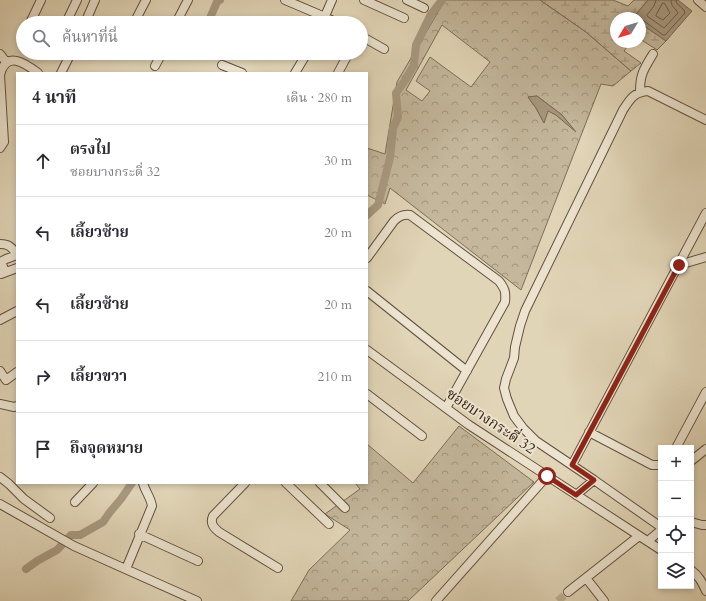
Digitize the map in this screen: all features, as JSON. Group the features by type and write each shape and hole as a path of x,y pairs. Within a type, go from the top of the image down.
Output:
{"street":[{"path":"34,16 42,0"},
{"path":"69,16 77,0"},
{"path":"88,16 95,0"},
{"path":"138,16 146,0"},
{"path":"180,16 188,0"},
{"path":"285,0 316,16"},
{"path":"326,16 332,0"},
{"path":"364,0 404,18"},
{"path":"407,0 424,8"},
{"path":"698,0 706,7"},
{"path":"368,40 384,49"},
{"path":"0,54 6,62"},
{"path":"640,91 640,81 644,70 654,54"},
{"path":"0,148 4,142 0,75 2,67 6,62 12,60 20,61 36,72"},
{"path":"62,72 68,60"},
{"path":"155,66 158,60"},
{"path":"296,72 303,60"},
{"path":"339,72 345,60"},
{"path":"222,65 240,72"},
{"path":"658,526 536,441 514,416 504,388 514,358 515,347 525,311 623,110 634,95 640,91 648,91 706,120"},
{"path":"572,465 706,213"},
{"path":"368,257 399,216 405,214 410,215 499,281 503,287 506,293 505,302 446,408"},
{"path":"0,244 10,246 16,253"},
{"path":"16,254 2,261 2,273 16,268"},
{"path":"679,265 706,257"},
{"path":"368,292 467,371"},
{"path":"0,320 16,312"},
{"name":"ซอยบางกระดี่ 32","path":"368,351 469,425 658,548"},
{"path":"0,371 6,380 16,373"},
{"path":"678,445 706,392"},
{"path":"368,395 422,436"},
{"path":"0,404 16,406"},
{"path":"589,432 652,465 658,465"},
{"path":"694,459 706,449"},
{"path":"436,601 547,476"},
{"path":"0,477 24,499 50,518"},
{"path":"576,495 594,480"},
{"path":"75,502 93,484"},
{"path":"126,569 152,506 152,502 143,484"},
{"path":"244,484 213,516 211,520 212,524 219,532 278,568"},
{"path":"287,484 329,524"},
{"path":"321,484 345,508"},
{"path":"0,504 74,546 197,601"},
{"path":"694,523 706,525"},
{"path":"648,542 658,531"},
{"path":"140,534 198,561"},
{"path":"568,592 639,536"},
{"path":"694,572 701,580 706,590"},
{"path":"586,578 604,601"}],"green space":[{"path":"445,0 540,0 586,32 631,71 613,86 601,84 521,290 390,188 385,204 368,196 368,148 385,154 397,82","holes":["442,25 490,62 471,87 430,57 416,81 430,91 422,101 406,90","537,96 562,115 574,130 548,110 544,123 528,97"]},
{"path":"540,0 613,0 628,6 634,0 648,0 638,12 610,12 610,48 626,48 624,51 641,63 631,71 586,32"},
{"path":"646,27 666,41 657,50 646,43"},
{"path":"459,426 534,482 408,601 291,601 309,570 350,530 325,514 360,489 356,484 368,484 368,445 413,483"}],"water":[{"path":"648,0 678,0 692,11 666,41 646,27 646,12 638,12"},
{"path":"537,96 562,115 576,132 556,115 548,111 544,123 528,97"}],"waterway":[{"path":"211,16 217,2 220,0"},
{"path":"368,214 378,205 390,158 393,128 398,117 396,93 414,65 416,45 430,16 442,0"},
{"path":"26,569 57,550 71,535 80,535 103,522 131,484"}],"tunnel":[{"path":"558,601 568,592"}],"route":[{"path":"547,476 576,495 594,480 572,465 679,265"}]}
